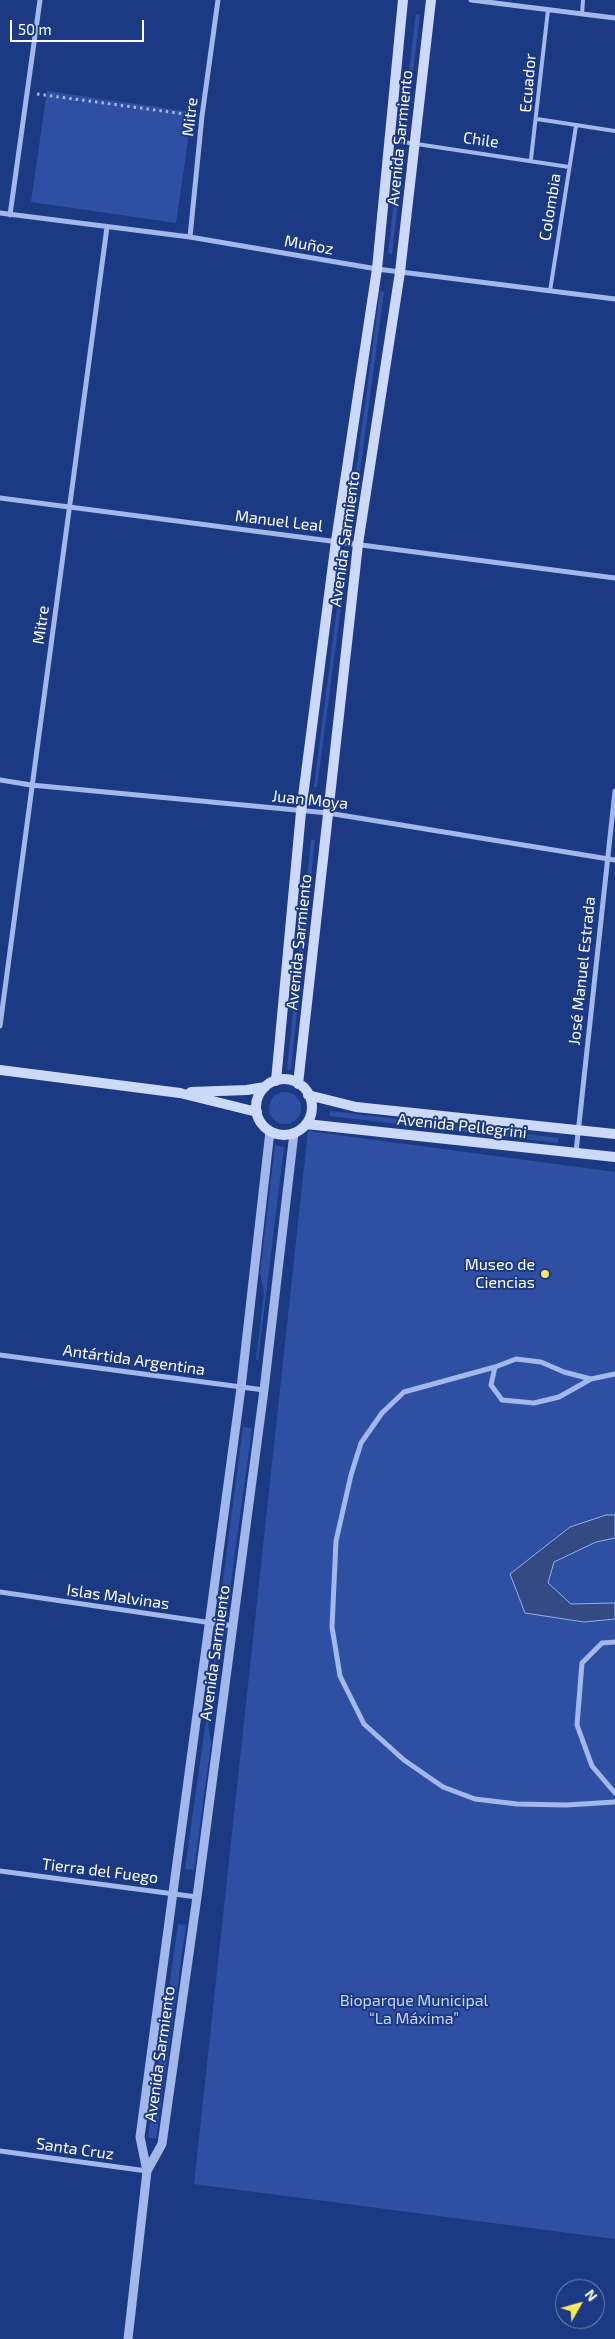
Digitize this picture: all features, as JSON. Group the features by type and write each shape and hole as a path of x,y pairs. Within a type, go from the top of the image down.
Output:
{"main road":[{"name":"Avenida Sarmiento","path":"276,1081 301,812 336,541 377,269 403,0"},
{"name":"Avenida Sarmiento","path":"298,1084 358,544 400,272 431,0"},
{"path":"0,1070 180,1093 257,1112"},
{"path":"180,1093 247,1090 265,1087 276,1081 290,1080 298,1084 308,1095 312,1107 306,1124 294,1133 282,1135 270,1131 260,1121 257,1112 257,1103 265,1087"},
{"name":"Avenida Pellegrini","path":"308,1095 356,1107 615,1134"},
{"name":"Avenida Pellegrini","path":"306,1124 615,1157"}],"street":[{"path":"10,215 40,0"},
{"name":"Mitre","path":"190,238 202,116 218,0"},
{"path":"471,0 615,18"},
{"name":"Muñoz","path":"0,214 190,238 377,269 615,299"},
{"name":"Mitre","path":"0,1026 107,227"},
{"name":"Manuel Leal","path":"0,498 615,578"},
{"name":"Juan Moya","path":"0,780 32,785 301,812 328,813 615,860"},
{"name":"José Manuel Estrada","path":"576,1153 606,858 615,791"},
{"name":"Avenida Sarmiento","path":"128,2339 146,2172 140,2136 241,1388 270,1131"},
{"name":"Avenida Sarmiento","path":"146,2172 162,2144 198,1897 264,1390 294,1133"},
{"name":"Antártida Argentina","path":"0,1355 264,1390"},
{"path":"591,1379 564,1372 541,1362 516,1359 495,1367 404,1392 382,1413 361,1443 351,1475 336,1541 332,1627 340,1676 364,1724 404,1760 443,1787 475,1800 517,1804 566,1805 615,1802"},
{"path":"495,1367 491,1385 502,1400 534,1403 559,1397 591,1379 615,1374"},
{"name":"Islas Malvinas","path":"0,1592 233,1626"},
{"path":"615,1642 602,1643 582,1663 577,1724 592,1766 615,1793"},
{"name":"Tierra del Fuego","path":"0,1870 198,1897"},
{"name":"Santa Cruz","path":"0,2151 146,2172"}],"lane":[{"path":"582,14 583,0"},
{"name":"Ecuador","path":"531,159 548,10"},
{"path":"537,119 615,131"},
{"name":"Colombia","path":"550,291 576,126"},
{"name":"Chile","path":"390,140 569,166"}],"path":[{"path":"27,93 202,116"}],"green space":[{"path":"416,14 420,15 407,119 403,118"},
{"path":"47,91 192,112 176,223 31,202"},
{"path":"399,158 403,159 392,254 388,253"},
{"path":"380,291 384,292 355,509 351,509"},
{"path":"342,569 346,569 317,787 314,787"},
{"path":"311,840 315,840 291,1070 287,1069"},
{"path":"285,1092 291,1093 296,1097 300,1102 300,1114 296,1119 291,1123 285,1124 279,1123 274,1119 270,1114 269,1108 270,1102 274,1097 279,1093"},
{"path":"330,1111 559,1138 558,1143 330,1116"},
{"name":"Bioparque Municipal “La Máxima”","path":"308,1131 615,1172 615,2239 194,2184"},
{"path":"275,1145 284,1147 258,1360 256,1360 264,1293 260,1273"},
{"path":"243,1427 252,1428 229,1597 221,1595"},
{"path":"215,1656 217,1656 208,1723 211,1743 194,1870 185,1869"},
{"path":"178,1924 186,1925 156,2139 148,2137"}],"shaded area":[{"path":"606,1515 615,1515 615,1538 596,1542 554,1562 548,1583 571,1604 615,1603 615,1619 584,1622 525,1613 510,1574 570,1527"}],"place":[{"name":"Museo de Ciencias","path":"545,1274"}]}
